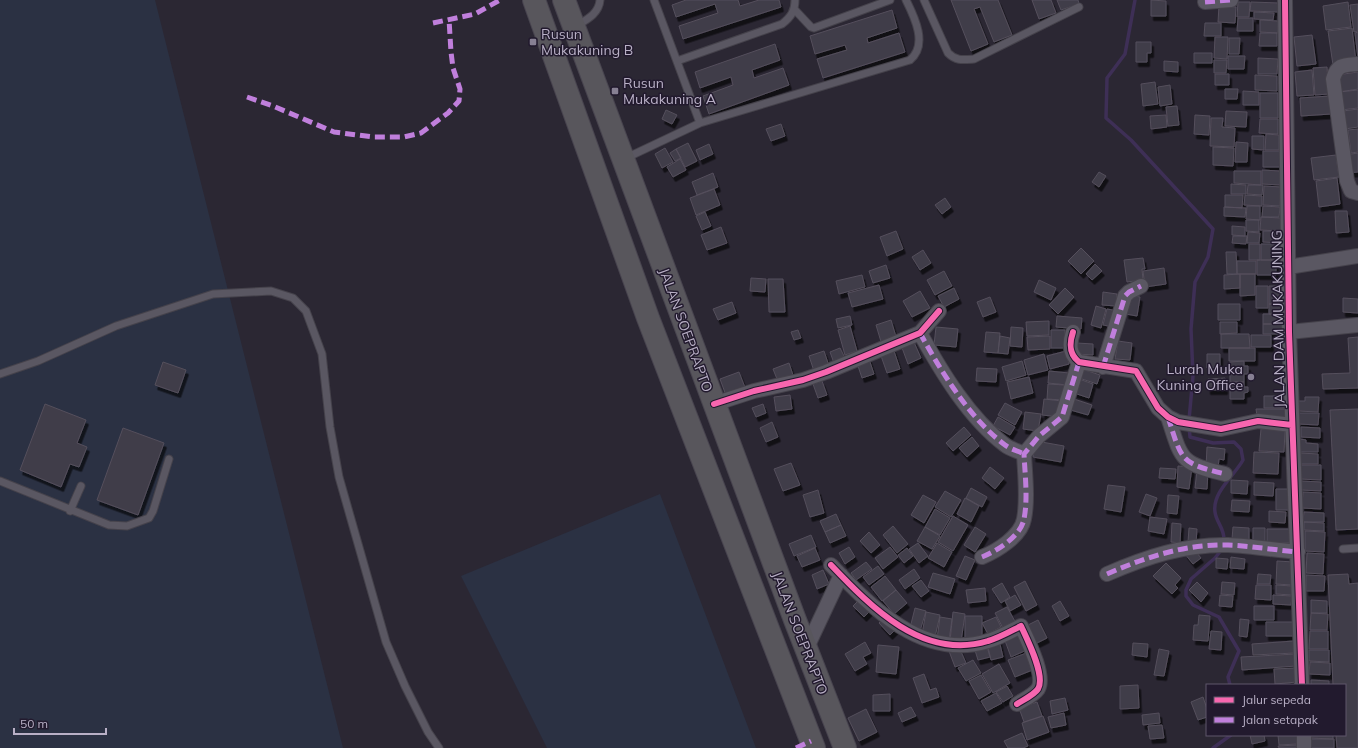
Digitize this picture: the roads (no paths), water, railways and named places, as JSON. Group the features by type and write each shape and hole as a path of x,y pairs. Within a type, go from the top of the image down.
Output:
{"highway":[{"name":"JALAN SOEPRAPTO","path":"534,0 651,326 814,748"},
{"name":"JALAN SOEPRAPTO","path":"564,0 714,404 845,748"}],"street":[{"path":"1205,2 1231,0"},
{"name":"JALAN DAM MUKAKUNING","path":"1285,0 1289,332 1302,684"},
{"path":"1358,64 1343,66 1335,70 1333,79 1347,181 1351,191 1358,193"},
{"path":"1288,267 1358,256"},
{"path":"1104,367 1125,296 1129,292 1141,286"},
{"path":"714,404 754,391 803,380 920,332 939,311"},
{"path":"1289,332 1358,325"},
{"path":"920,332 939,368 980,421 1005,445 1024,454"},
{"path":"1074,332 1070,349 1073,357 1079,362 1136,371 1158,408 1173,420 1193,425 1221,429 1258,421 1292,425"},
{"path":"982,558 994,553 1017,533 1022,525 1024,519 1024,454 1039,436 1062,417 1079,362"},
{"path":"1173,420 1182,456 1198,467 1225,474"},
{"path":"1107,574 1138,560 1185,548 1228,545 1298,552"},
{"path":"831,565 874,608 904,629 940,643 964,645 988,641 1022,626 1039,672 1040,682 1037,690 1017,704"},
{"path":"805,646 810,641 841,575"},
{"path":"1304,736 1304,748"}],"lane":[{"path":"574,27 592,17 600,6 600,0"},
{"path":"654,0 700,123"},
{"path":"677,61 782,24 795,10 795,0"},
{"path":"795,10 807,24 814,28 890,0"},
{"path":"624,159 700,123 910,60 919,50 920,40 906,0"},
{"path":"924,0 948,53 953,59 960,60 974,59 1079,7"},
{"path":"0,374 38,360 116,326 213,294 271,291 293,298 306,311 322,354 330,427 339,476 386,642 404,686 428,732 439,748"},
{"path":"0,481 70,511 109,525 127,526 149,518 169,459"},
{"path":"70,511 81,486"},
{"path":"1343,549 1358,548"}],"waterway":[{"path":"1135,0 1125,54 1107,78 1106,118 1131,140 1213,229 1208,257 1195,282 1191,329 1193,376 1189,420"},
{"path":"1189,426 1190,437 1213,443 1234,442 1241,449 1243,460 1220,491 1215,505 1215,512 1223,533 1224,541"},
{"path":"1222,549 1215,558 1191,579 1186,590 1186,596 1193,605 1219,617 1239,651 1228,677 1230,684"},
{"path":"1213,748 1230,736"}],"place":[{"name":"Rusun Mukakuning B","path":"533,42"},
{"name":"Rusun Mukakuning A","path":"615,91"},
{"name":"Lurah Muka Kuning Office","path":"1251,377"}]}
